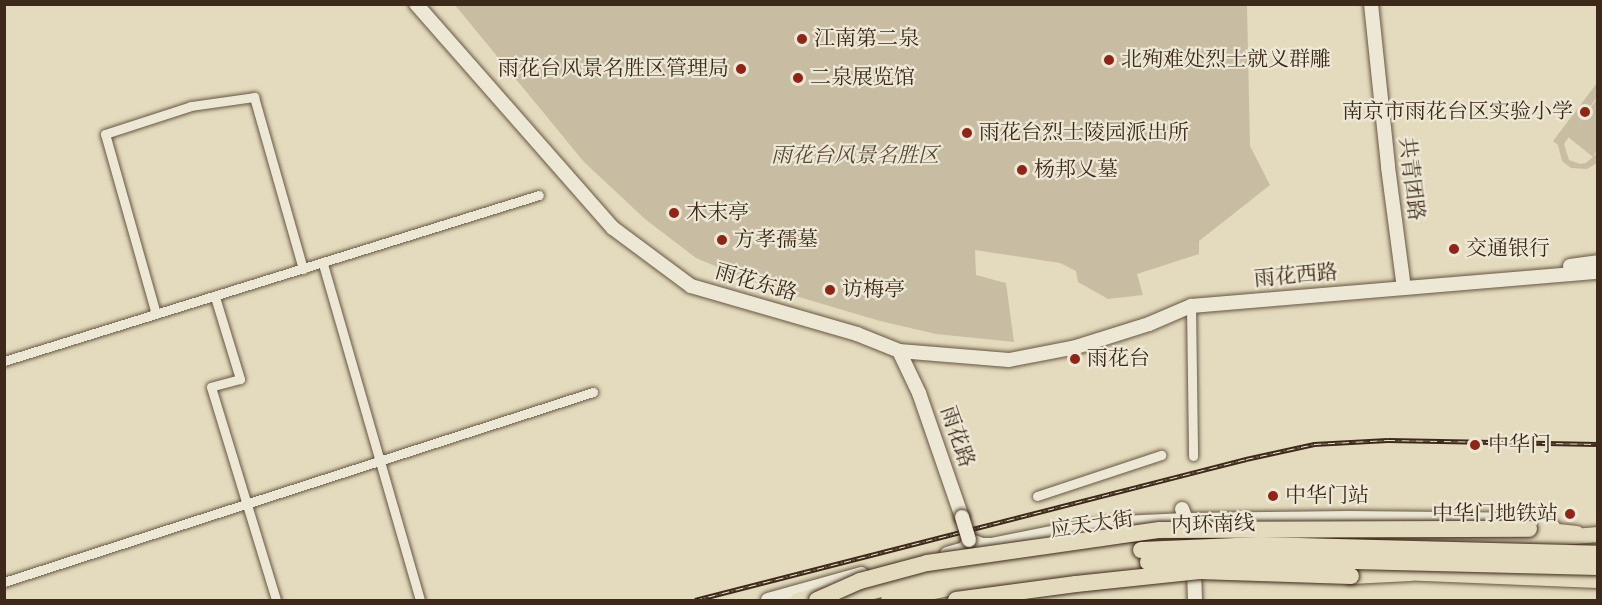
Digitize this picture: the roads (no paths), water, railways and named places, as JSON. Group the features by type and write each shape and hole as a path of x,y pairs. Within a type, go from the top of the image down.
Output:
{"highway":[{"path":"817,600 860,581 927,563 1160,530 1529,529 1576,534"},
{"name":"内环南线","path":"836,600 936,576 1006,564 1199,546 1260,545 1598,554"},
{"name":"内环南线","path":"889,600 969,584 1062,572 1148,562 1222,558 1598,567"},
{"path":"956,600 1199,571 1351,576 1410,573"}],"main road":[{"name":"雨花东路","path":"416,4 613,228 691,286 857,334 899,351 1009,360 1076,347 1149,324 1191,306"},
{"name":"共青团路","path":"1371,4 1388,167 1404,288"},
{"name":"雨花西路","path":"1404,288 1598,262"},
{"name":"雨花西路","path":"1191,306 1598,272"},
{"name":"雨花路","path":"899,351 919,393 969,540"},
{"name":"应天大街","path":"969,540 982,545 991,545 1061,531 1184,514 1532,520 1576,534"},
{"path":"1184,514 1193,537 1192,566 1195,600"},
{"name":"应天大街","path":"796,600 975,562 1157,537 1530,540 1576,534 1598,534"},
{"path":"768,600 872,571 954,553 965,549 969,540"},
{"path":"922,600 1071,578 1192,566 1598,580"}],"street":[{"path":"156,314 105,134 190,106 254,97 303,268"},
{"path":"4,361 538,195"},
{"path":"322,264 420,600"},
{"path":"215,297 240,379 211,387 276,600"},
{"path":"1191,306 1193,456"},
{"path":"4,582 593,392"},
{"path":"1037,496 1161,455"}],"railway":[{"path":"695,600 1246,459 1314,444 1388,440 1598,444"}],"place":[{"name":"江南第二泉","path":"802,39"},
{"name":"北殉难处烈士就义群雕","path":"1109,60"},
{"name":"雨花台风景名胜区管理局","path":"741,69"},
{"name":"二泉展览馆","path":"798,78"},
{"name":"南京市雨花台区实验小学","path":"1585,112"},
{"name":"雨花台烈士陵园派出所","path":"967,133"},
{"name":"杨邦乂墓","path":"1022,170"},
{"name":"木末亭","path":"674,213"},
{"name":"方孝孺墓","path":"722,240"},
{"name":"交通银行","path":"1454,249"},
{"name":"访梅亭","path":"830,290"},
{"name":"雨花台","path":"1075,359"},
{"name":"中华门","path":"1475,445"},
{"name":"中华门站","path":"1273,496"},
{"name":"中华门地铁站","path":"1570,514"}],"park label":[{"name":"雨花台风景名胜区","path":"855,156"}]}
